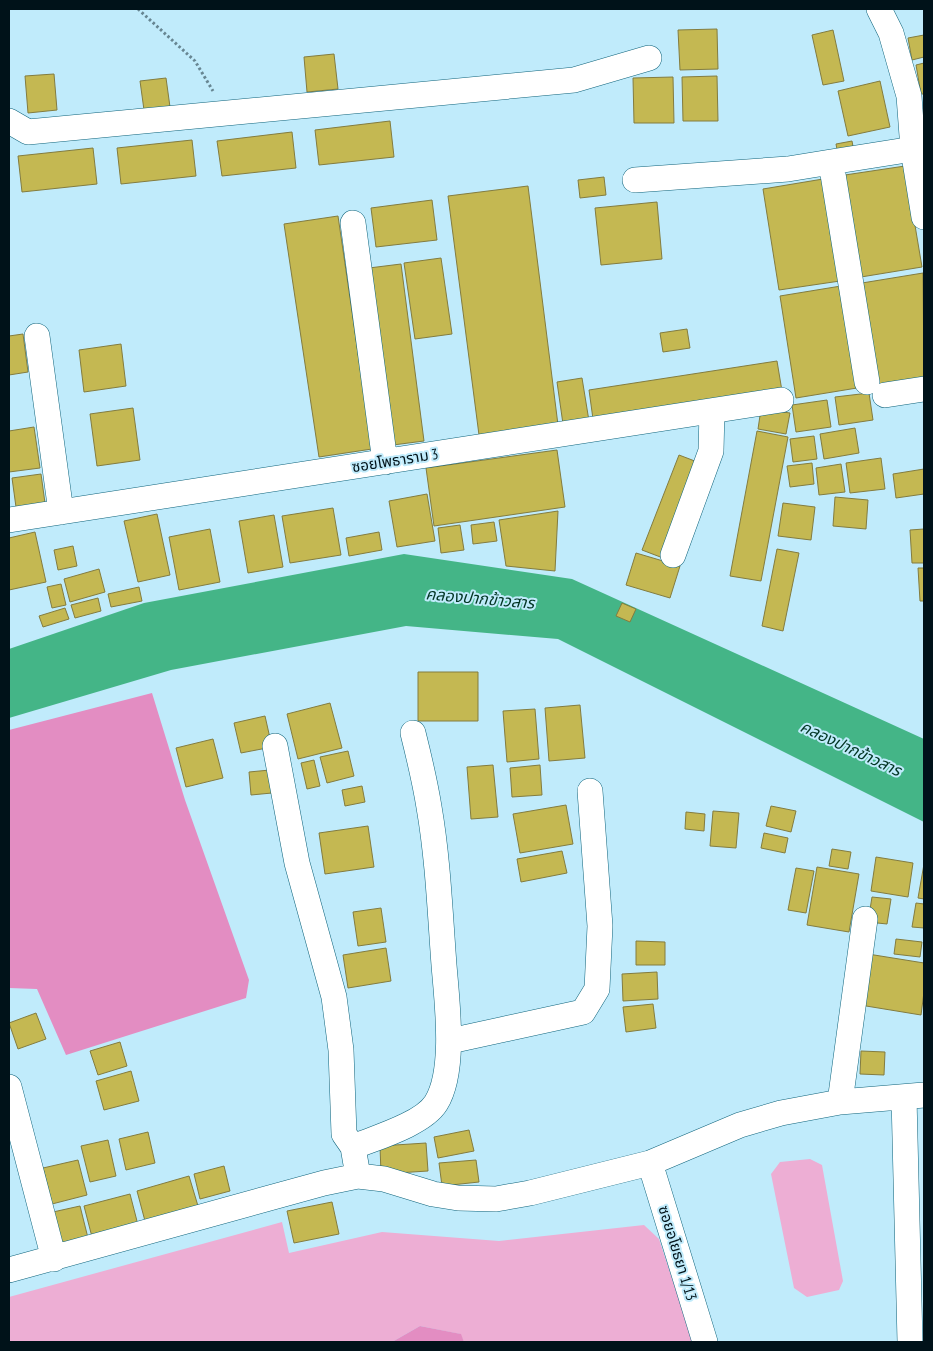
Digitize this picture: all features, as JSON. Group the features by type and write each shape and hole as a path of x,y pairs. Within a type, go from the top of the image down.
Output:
{"street":[{"path":"878,9 891,33 909,96 913,149 924,217"},
{"path":"9,120 28,132 228,115 574,80 649,58"},
{"path":"635,180 788,169 913,149"},
{"path":"831,162 876,388 924,389"},
{"path":"352,223 385,462"},
{"path":"37,336 61,512"},
{"name":"ซอยโพธาราม 3","path":"9,520 781,400"},
{"path":"673,555 711,451 712,411"},
{"path":"353,1147 414,1121 426,1114 436,1104 442,1088 450,1041 436,855 430,807 414,732"},
{"path":"275,746 297,863 334,997 341,1050 344,1134 353,1147 358,1176"},
{"path":"450,1041 583,1012 590,1002 596,988 600,926 590,791"},
{"path":"840,1102 865,919"},
{"path":"9,1087 54,1259"},
{"path":"9,1270 324,1183 358,1176 384,1179 433,1194 458,1198 496,1199 530,1193 650,1163 740,1125 781,1113 840,1102 914,1096 910,1342"},
{"name":"ซอยอโยธยา 1/13","path":"650,1163 705,1342"}],"path":[{"path":"138,9 195,61 228,115"}],"shaded area":[{"path":"152,693 185,800 249,980 246,998 66,1055 37,989 9,988 9,730"},
{"path":"810,1159 822,1165 843,1281 839,1290 807,1297 794,1288 771,1174 780,1162"},
{"path":"282,1222 289,1253 382,1232 499,1241 644,1225 659,1239 693,1342 464,1342 460,1334 420,1326 392,1342 9,1342 9,1297"},
{"path":"420,1326 461,1334 464,1342 392,1342"}],"water":[{"name":"คลองปากข้าวสาร","path":"404,554 572,579 924,739 924,822 558,639 406,626 171,670 9,718 9,649 144,603"}],"building":[{"path":"717,29 718,69 680,70 678,30"},
{"path":"833,30 844,81 823,85 812,35"},
{"path":"924,35 924,57 912,60 908,38"},
{"path":"334,54 338,89 307,92 304,57"},
{"path":"924,63 924,94 921,94 916,65"},
{"path":"54,74 57,110 28,113 25,76"},
{"path":"717,76 718,121 683,121 682,77"},
{"path":"673,77 674,123 634,123 633,78"},
{"path":"166,78 170,107 144,110 140,81"},
{"path":"880,81 890,127 848,136 838,91"},
{"path":"390,121 394,157 319,165 315,130"},
{"path":"292,132 296,168 222,176 217,141"},
{"path":"192,140 196,176 121,184 117,148"},
{"path":"852,141 854,152 838,155 836,144"},
{"path":"93,148 97,184 22,192 18,156"},
{"path":"905,166 922,267 861,277 845,175"},
{"path":"604,177 606,195 580,198 578,180"},
{"path":"823,179 840,281 779,290 763,189"},
{"path":"528,186 558,425 479,435 448,196"},
{"path":"432,200 437,240 376,247 371,208"},
{"path":"657,202 662,259 601,265 595,208"},
{"path":"338,216 372,449 319,457 284,224"},
{"path":"441,258 452,334 415,339 404,263"},
{"path":"401,264 424,441 393,445 369,268"},
{"path":"923,273 924,377 879,384 862,283"},
{"path":"841,286 857,388 796,398 780,296"},
{"path":"687,329 690,348 663,352 660,333"},
{"path":"23,334 28,372 9,375 9,336"},
{"path":"121,344 126,386 84,392 79,350"},
{"path":"777,361 782,391 593,419 589,390"},
{"path":"582,378 589,421 563,424 557,382"},
{"path":"869,393 873,420 839,425 835,397"},
{"path":"827,400 831,427 796,432 792,405"},
{"path":"133,408 140,460 97,466 90,414"},
{"path":"761,409 790,413 786,434 758,429"},
{"path":"34,427 40,468 9,472 9,431"},
{"path":"855,428 859,453 824,459 820,434"},
{"path":"757,431 788,437 761,581 730,576"},
{"path":"814,436 817,459 793,462 790,439"},
{"path":"557,450 565,507 434,526 426,468"},
{"path":"679,455 700,463 663,558 642,550"},
{"path":"881,458 885,489 850,493 846,463"},
{"path":"812,463 814,484 790,487 787,466"},
{"path":"841,464 845,492 819,495 816,468"},
{"path":"924,469 924,494 896,498 893,474"},
{"path":"41,474 45,503 16,507 12,478"},
{"path":"427,494 435,541 397,547 389,501"},
{"path":"835,497 868,500 866,529 833,526"},
{"path":"783,503 815,507 811,540 778,536"},
{"path":"333,508 341,555 290,563 282,516"},
{"path":"558,511 555,571 506,566 499,520"},
{"path":"157,514 170,575 138,582 124,521"},
{"path":"274,515 283,567 248,573 239,521"},
{"path":"494,522 497,541 473,544 471,525"},
{"path":"460,525 464,550 441,553 438,528"},
{"path":"210,529 220,582 179,590 169,537"},
{"path":"924,529 924,563 912,563 910,530"},
{"path":"35,532 46,582 9,590 9,538"},
{"path":"379,532 382,550 349,556 346,538"},
{"path":"73,546 77,566 58,570 54,550"},
{"path":"777,549 799,553 783,631 762,626"},
{"path":"636,553 680,566 670,598 626,585"},
{"path":"918,568 924,568 924,601 920,601"},
{"path":"99,569 105,592 70,602 64,579"},
{"path":"61,584 66,605 52,608 47,587"},
{"path":"139,587 142,601 111,607 108,594"},
{"path":"98,598 101,611 75,618 71,605"},
{"path":"622,603 636,609 630,622 616,616"},
{"path":"65,608 69,619 43,627 39,616"},
{"path":"418,672 478,672 478,721 418,721"},
{"path":"330,703 342,748 298,759 287,714"},
{"path":"580,705 585,758 549,761 545,708"},
{"path":"535,709 539,759 507,762 503,711"},
{"path":"265,716 272,747 241,753 234,723"},
{"path":"213,739 223,778 186,787 176,748"},
{"path":"348,751 354,776 327,783 320,757"},
{"path":"314,760 320,786 307,789 301,763"},
{"path":"493,765 498,817 471,819 467,767"},
{"path":"540,765 542,795 512,797 510,768"},
{"path":"270,770 272,793 251,795 249,772"},
{"path":"362,786 365,802 345,806 342,790"},
{"path":"566,805 573,844 520,853 513,814"},
{"path":"771,806 796,811 791,832 766,826"},
{"path":"713,811 739,813 736,848 710,846"},
{"path":"686,812 705,814 704,831 685,829"},
{"path":"368,826 374,867 325,874 319,833"},
{"path":"764,833 788,838 785,853 761,848"},
{"path":"832,849 851,852 848,869 829,866"},
{"path":"562,851 567,873 521,882 517,859"},
{"path":"876,857 913,863 908,897 871,891"},
{"path":"924,864 924,899 918,898"},
{"path":"817,867 859,874 849,932 807,925"},
{"path":"796,868 814,871 806,913 788,910"},
{"path":"872,897 891,899 887,924 868,922"},
{"path":"916,903 924,904 924,928 912,927"},
{"path":"381,908 386,942 358,946 353,912"},
{"path":"896,939 922,942 920,957 894,954"},
{"path":"636,941 665,942 665,965 636,965"},
{"path":"386,948 391,981 348,988 343,955"},
{"path":"868,954 924,963 924,992 921,1015 860,1005"},
{"path":"657,972 658,999 623,1001 622,974"},
{"path":"653,1004 656,1028 626,1032 623,1007"},
{"path":"36,1013 46,1039 18,1049 9,1023"},
{"path":"120,1042 127,1066 98,1075 90,1051"},
{"path":"861,1051 885,1052 884,1075 860,1074"},
{"path":"131,1071 139,1101 104,1110 96,1081"},
{"path":"469,1130 474,1151 438,1158 434,1137"},
{"path":"148,1132 155,1163 126,1170 119,1139"},
{"path":"108,1140 116,1176 90,1182 81,1146"},
{"path":"426,1143 428,1171 381,1174 380,1146"},
{"path":"78,1160 87,1195 52,1204 43,1168"},
{"path":"476,1160 479,1182 442,1186 439,1163"},
{"path":"224,1166 230,1191 200,1199 194,1174"},
{"path":"189,1176 198,1206 145,1221 137,1191"},
{"path":"130,1194 138,1225 92,1237 84,1206"},
{"path":"332,1202 339,1234 294,1243 287,1211"},
{"path":"80,1206 88,1238 61,1245 53,1212"}]}
